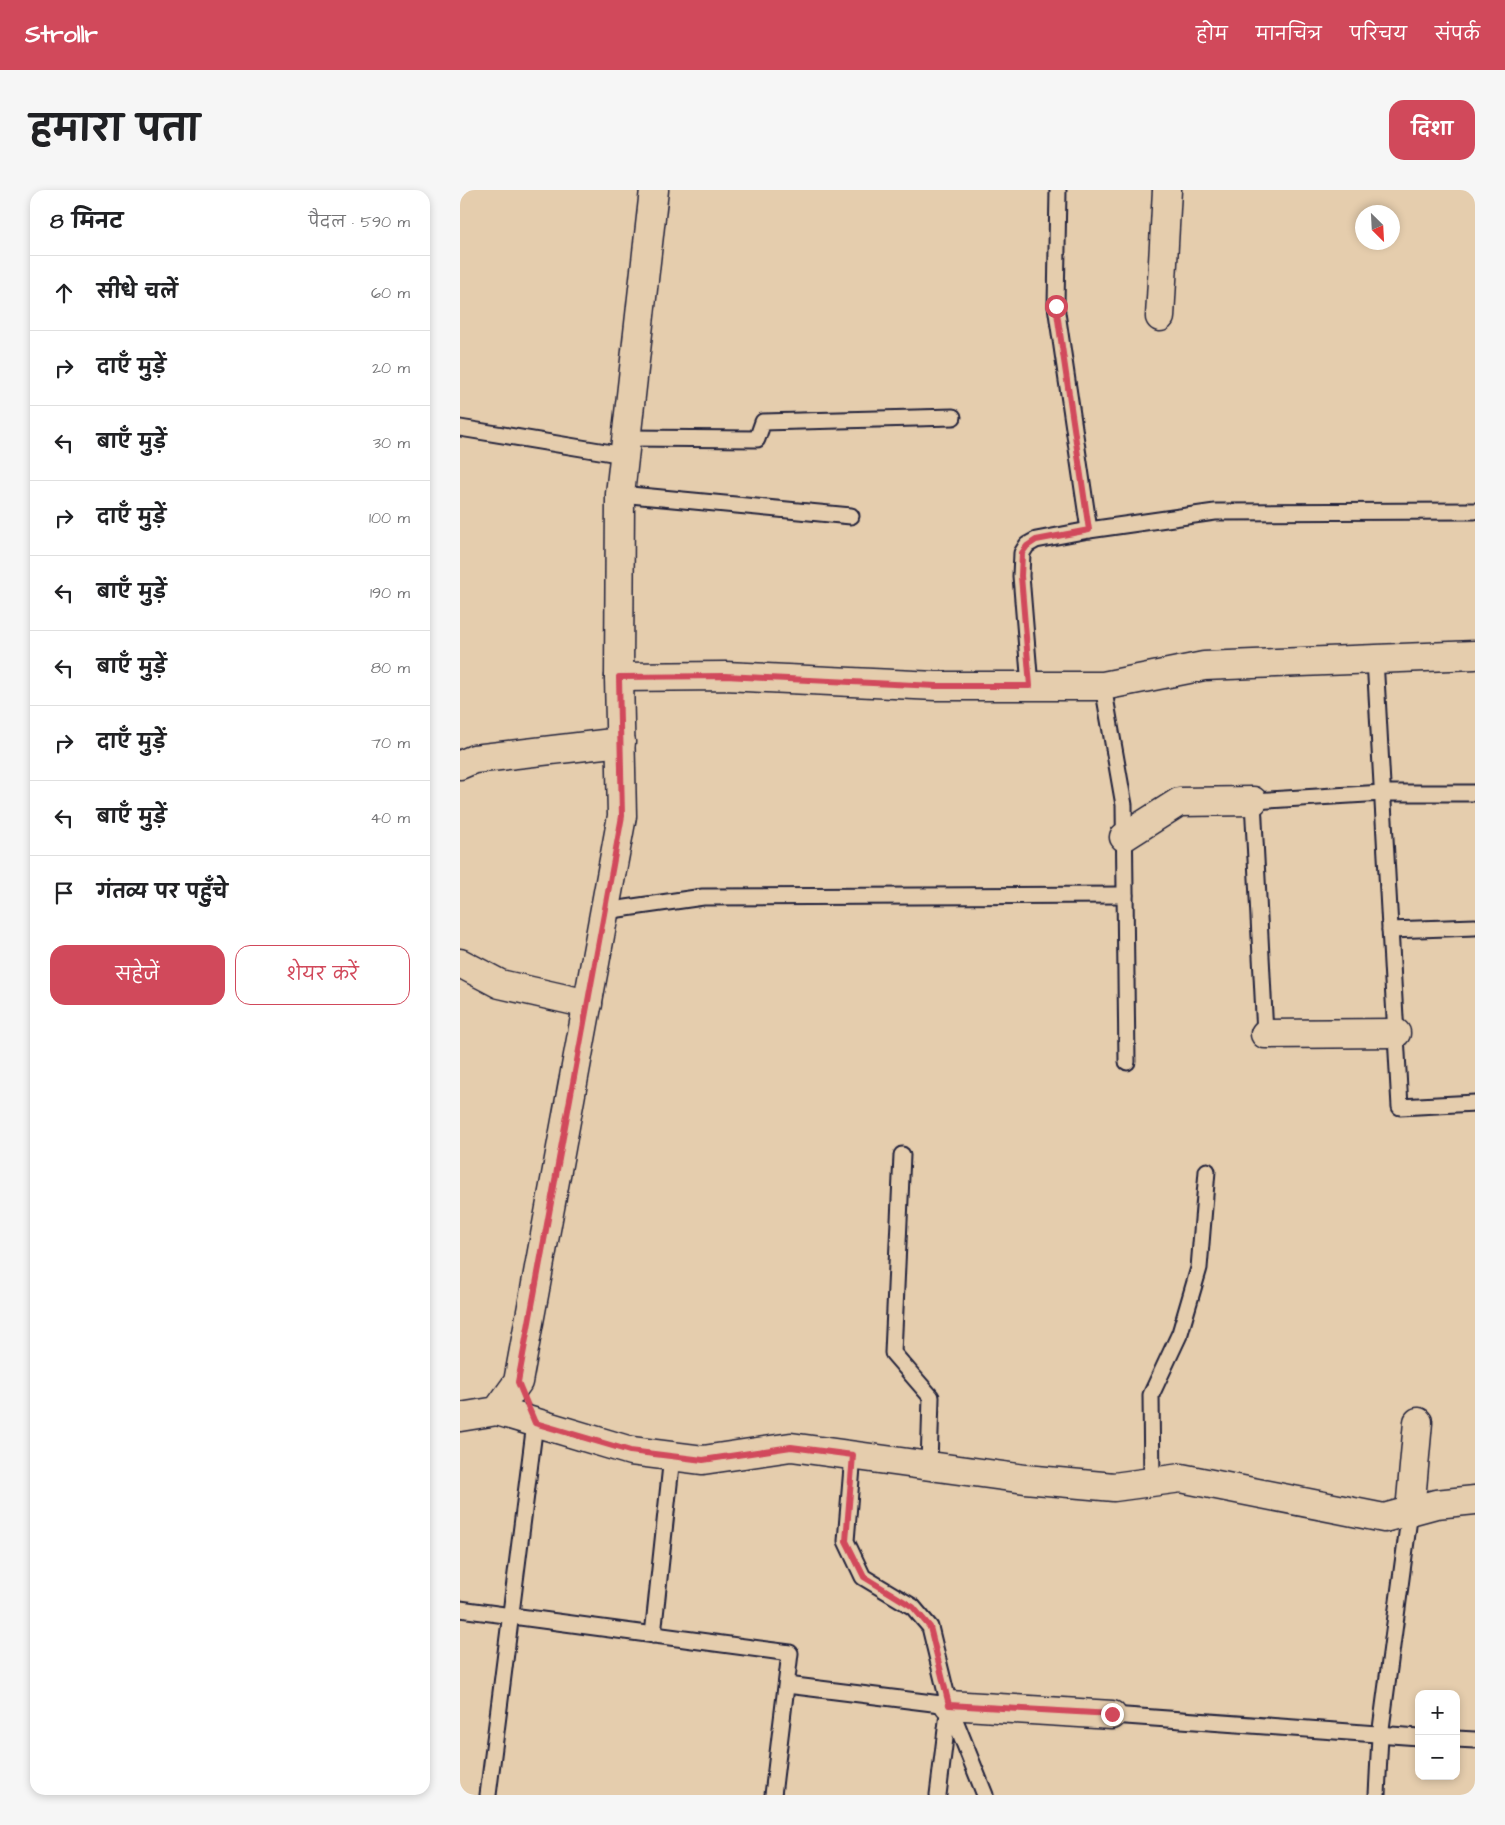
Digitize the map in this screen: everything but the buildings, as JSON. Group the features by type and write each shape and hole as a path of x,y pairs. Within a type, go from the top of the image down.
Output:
{"street":[{"path":"497,1411 518,1382 622,816 619,677 620,494 654,190"},
{"path":"1160,317 1168,190"},
{"path":"619,677 725,676 936,686 1103,686 1204,666 1475,655"},
{"path":"460,765 474,759 621,742"},
{"path":"1124,837 1179,802 1253,801"},
{"path":"460,963 500,984"},
{"path":"460,985 500,984 588,1004"},
{"path":"1265,1034 1396,1033"},
{"path":"518,1382 535,1423"},
{"path":"460,1417 497,1411 630,1451 703,1460 791,1447 1025,1479 1114,1487 1181,1478 1384,1518 1436,1504 1475,1500"},
{"path":"1410,1511 1418,1422"},
{"path":"949,1705 1112,1714"}],"lane":[{"path":"1058,190 1056,306 1089,530"},
{"path":"460,428 625,446 757,438 763,422 952,418"},
{"path":"620,494 850,516"},
{"path":"1030,686 1021,576 1022,553 1027,546 1036,540 1089,530 1215,512 1475,510"},
{"path":"1375,659 1400,1107 1475,1103"},
{"path":"1103,686 1124,805 1127,1062"},
{"path":"1265,1034 1253,801 1383,794 1475,794"},
{"path":"605,911 703,897 1125,895"},
{"path":"1390,930 1475,927"},
{"path":"902,1155 893,1353 930,1396 929,1466"},
{"path":"1152,1482 1151,1394 1180,1333 1199,1268 1207,1170"},
{"path":"488,1795 535,1423"},
{"path":"853,1455 846,1541 864,1577 913,1607 930,1627 949,1705 985,1795"},
{"path":"653,1635 672,1456"},
{"path":"1377,1795 1380,1736 1410,1511"},
{"path":"460,1610 790,1653 773,1795"},
{"path":"787,1685 949,1705"},
{"path":"938,1795 949,1705"},
{"path":"1112,1714 1380,1736 1415,1737"},
{"path":"1460,1739 1475,1740"}],"route":[{"path":"1056,306 1089,530 1036,540 1027,546 1022,553 1021,576 1030,686 936,686 725,676 619,677 622,816 518,1382 535,1423 630,1451 703,1460 791,1447 853,1455 846,1541 864,1577 913,1607 930,1627 949,1705 1112,1714"}]}
